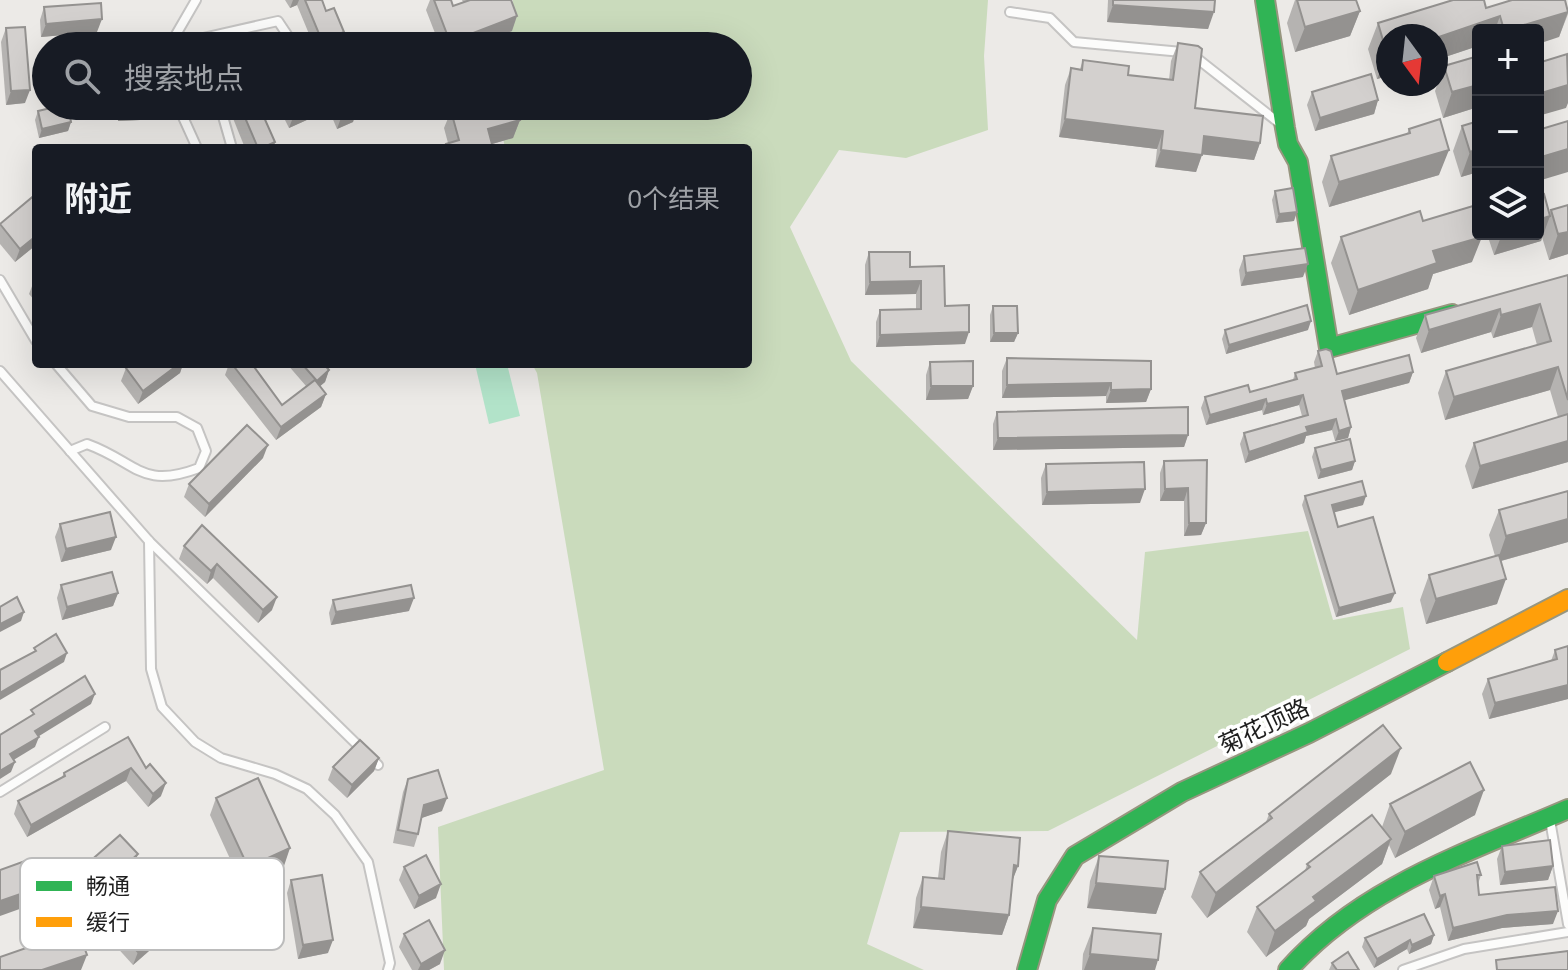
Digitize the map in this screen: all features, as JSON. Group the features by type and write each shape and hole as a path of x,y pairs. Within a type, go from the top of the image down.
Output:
{"street":[{"path":"1265,0 1285,128 1288,144 1298,162 1329,348 1463,311"},
{"name":"菊花顶路","path":"1027,970 1036,949 1047,900 1075,856 1182,792 1309,733 1568,599"},
{"path":"1288,970 1315,939 1395,884 1568,809"},
{"name":"菊花顶路","path":"1036,949 1036,970"}],"lane":[{"path":"179,32 196,0"},
{"path":"1010,12 1050,18 1074,42 1189,52 1285,128"},
{"path":"230,32 278,21 285,32"},
{"path":"184,120 195,144"},
{"path":"224,120 231,144"},
{"path":"0,280 32,334"},
{"path":"59,368 92,406 129,417 177,417 197,428 206,451 199,468 174,477 144,476 114,454 87,444 70,451"},
{"path":"0,371 149,541 378,765"},
{"path":"149,541 151,669 162,707 195,742 221,758 275,774 307,789 335,815 368,862 390,963 388,970"},
{"path":"0,792 105,727"},
{"path":"1549,815 1568,924"},
{"path":"1403,970 1464,949 1568,932"}],"green space":[{"path":"513,0 988,0 984,56 988,130 906,158 839,150 790,227 851,361 1137,640 1145,552 1308,531 1333,620 1403,607 1410,649 1048,831 900,832 867,944 924,970 444,970 438,827 604,770 534,368 752,368 752,144 504,144 500,120 752,120 752,32 505,32"},
{"path":"476,368 508,368 520,416 489,424"}],"building":[{"path":"305,0 322,0 326,11 334,8 344,32 318,32"},
{"path":"434,0 451,0 453,6 470,0 511,0 517,16 476,32 446,32"},
{"path":"1113,0 1215,0 1214,12 1113,5"},
{"path":"1297,0 1356,0 1360,11 1305,27"},
{"path":"1453,0 1484,0 1486,8 1512,0 1565,0 1568,12 1527,24 1502,24 1500,16 1448,34 1448,24 1378,23"},
{"path":"101,3 102,19 46,24 44,7"},
{"path":"25,27 30,90 11,91 6,28"},
{"path":"1178,43 1202,49 1195,108 1263,116 1260,143 1204,136 1202,155 1161,150 1163,131 1065,119 1071,68 1082,70 1083,60 1129,66 1128,75 1173,80"},
{"path":"1567,54 1568,85 1544,92 1544,61"},
{"path":"1472,58 1472,87 1452,92 1448,65"},
{"path":"1371,74 1378,100 1320,118 1312,92"},
{"path":"1440,119 1449,150 1339,182 1331,156 1410,133 1409,129"},
{"path":"40,120 71,120 71,122 42,129"},
{"path":"246,120 265,120 275,142 256,144"},
{"path":"453,120 520,120 488,129 492,144 446,144 459,140"},
{"path":"1568,121 1568,149 1544,156 1544,128"},
{"path":"1472,123 1470,152 1462,126"},
{"path":"1293,188 1297,212 1279,214 1275,191"},
{"path":"1544,194 1550,216 1544,218"},
{"path":"32,197 32,239 20,249 0,224"},
{"path":"1568,205 1568,232 1558,234 1551,210"},
{"path":"1472,206 1472,240 1433,251 1437,263 1358,290 1341,237 1420,211 1423,221"},
{"path":"1305,248 1308,264 1246,273 1244,256"},
{"path":"869,252 910,252 910,267 944,266 945,306 969,305 969,332 880,335 880,310 921,309 921,281 870,282"},
{"path":"1568,275 1568,400 1558,367 1454,397 1446,371 1551,341 1540,304 1501,315 1500,309 1429,330 1425,315"},
{"path":"1307,305 1311,321 1229,345 1225,330"},
{"path":"993,306 1017,306 1018,333 994,333"},
{"path":"1318,351 1331,351 1337,374 1409,355 1413,372 1342,391 1351,427 1339,431 1336,419 1306,427 1308,432 1249,452 1244,433 1308,415 1303,395 1267,404 1266,399 1210,415 1205,397 1248,385 1250,392 1297,379 1295,373 1322,366"},
{"path":"1007,358 1151,361 1151,389 1111,390 1111,383 1007,385"},
{"path":"973,361 973,386 931,386 930,362"},
{"path":"126,368 174,368 143,391"},
{"path":"235,368 255,368 282,405 315,380 326,394 281,427"},
{"path":"306,368 327,368 329,370 317,381"},
{"path":"1188,407 1188,435 998,438 997,412"},
{"path":"1568,414 1568,441 1480,466 1474,443"},
{"path":"247,425 268,445 209,504 189,484"},
{"path":"1350,439 1355,461 1321,470 1315,448"},
{"path":"1207,460 1206,523 1189,523 1188,488 1165,489 1164,461"},
{"path":"1144,462 1145,489 1047,492 1046,464"},
{"path":"1362,481 1366,496 1332,505 1338,527 1373,517 1395,593 1339,608 1305,496"},
{"path":"1568,491 1568,519 1506,536 1499,510"},
{"path":"110,512 116,537 66,549 60,524"},
{"path":"202,525 277,597 263,610 217,564 211,571 184,546"},
{"path":"1499,555 1506,579 1436,599 1429,575"},
{"path":"112,572 118,593 67,607 61,585"},
{"path":"411,585 414,598 336,612 333,600"},
{"path":"17,597 24,612 0,624 0,607"},
{"path":"56,634 67,653 0,693 0,670 36,651 34,648"},
{"path":"1568,646 1568,685 1495,703 1488,679 1557,659 1555,650"},
{"path":"85,676 95,694 35,731 39,737 10,754 15,762 0,771 0,735 34,714 31,710"},
{"path":"1383,725 1401,748 1216,893 1200,872 1272,818 1269,814"},
{"path":"128,737 146,768 150,764 166,783 153,794 131,768 31,825 18,801"},
{"path":"360,740 379,758 352,785 333,767"},
{"path":"1470,762 1484,790 1405,832 1390,804"},
{"path":"438,770 447,798 424,805 418,834 398,830 408,779"},
{"path":"258,778 290,848 268,858 244,858 216,798"},
{"path":"1372,815 1391,839 1313,897 1316,901 1275,931 1257,907"},
{"path":"948,831 1020,838 1009,915 921,907 923,877 944,879"},
{"path":"120,835 138,854 134,858 94,858"},
{"path":"1550,840 1553,866 1505,872 1502,846"},
{"path":"426,855 441,884 419,896 404,867"},
{"path":"1099,856 1168,861 1165,889 1096,883"},
{"path":"1477,862 1481,875 1477,875 1479,895 1555,887 1558,911 1507,915 1453,928 1445,894 1440,896 1434,876"},
{"path":"20,863 20,894 0,901 0,870"},
{"path":"322,875 333,940 303,945 291,880"},
{"path":"1424,914 1434,935 1412,945 1410,940 1377,959 1365,938"},
{"path":"429,920 445,950 421,964 404,934"},
{"path":"1093,928 1161,934 1158,960 1090,954"},
{"path":"20,950 85,950 87,955 42,970 0,970 0,957"},
{"path":"1568,951 1568,970 1497,970 1496,960"},
{"path":"1348,952 1359,970 1337,970 1332,963"}],"traffic: fast":[{"path":"1265,0 1285,128 1288,144 1298,162 1329,348 1452,314"},
{"path":"1027,970 1047,900 1075,856 1182,792 1309,733 1447,662"},
{"path":"1288,970 1317,941 1383,894 1418,874 1568,809"}],"traffic: slow":[{"path":"1447,662 1568,599"}]}
